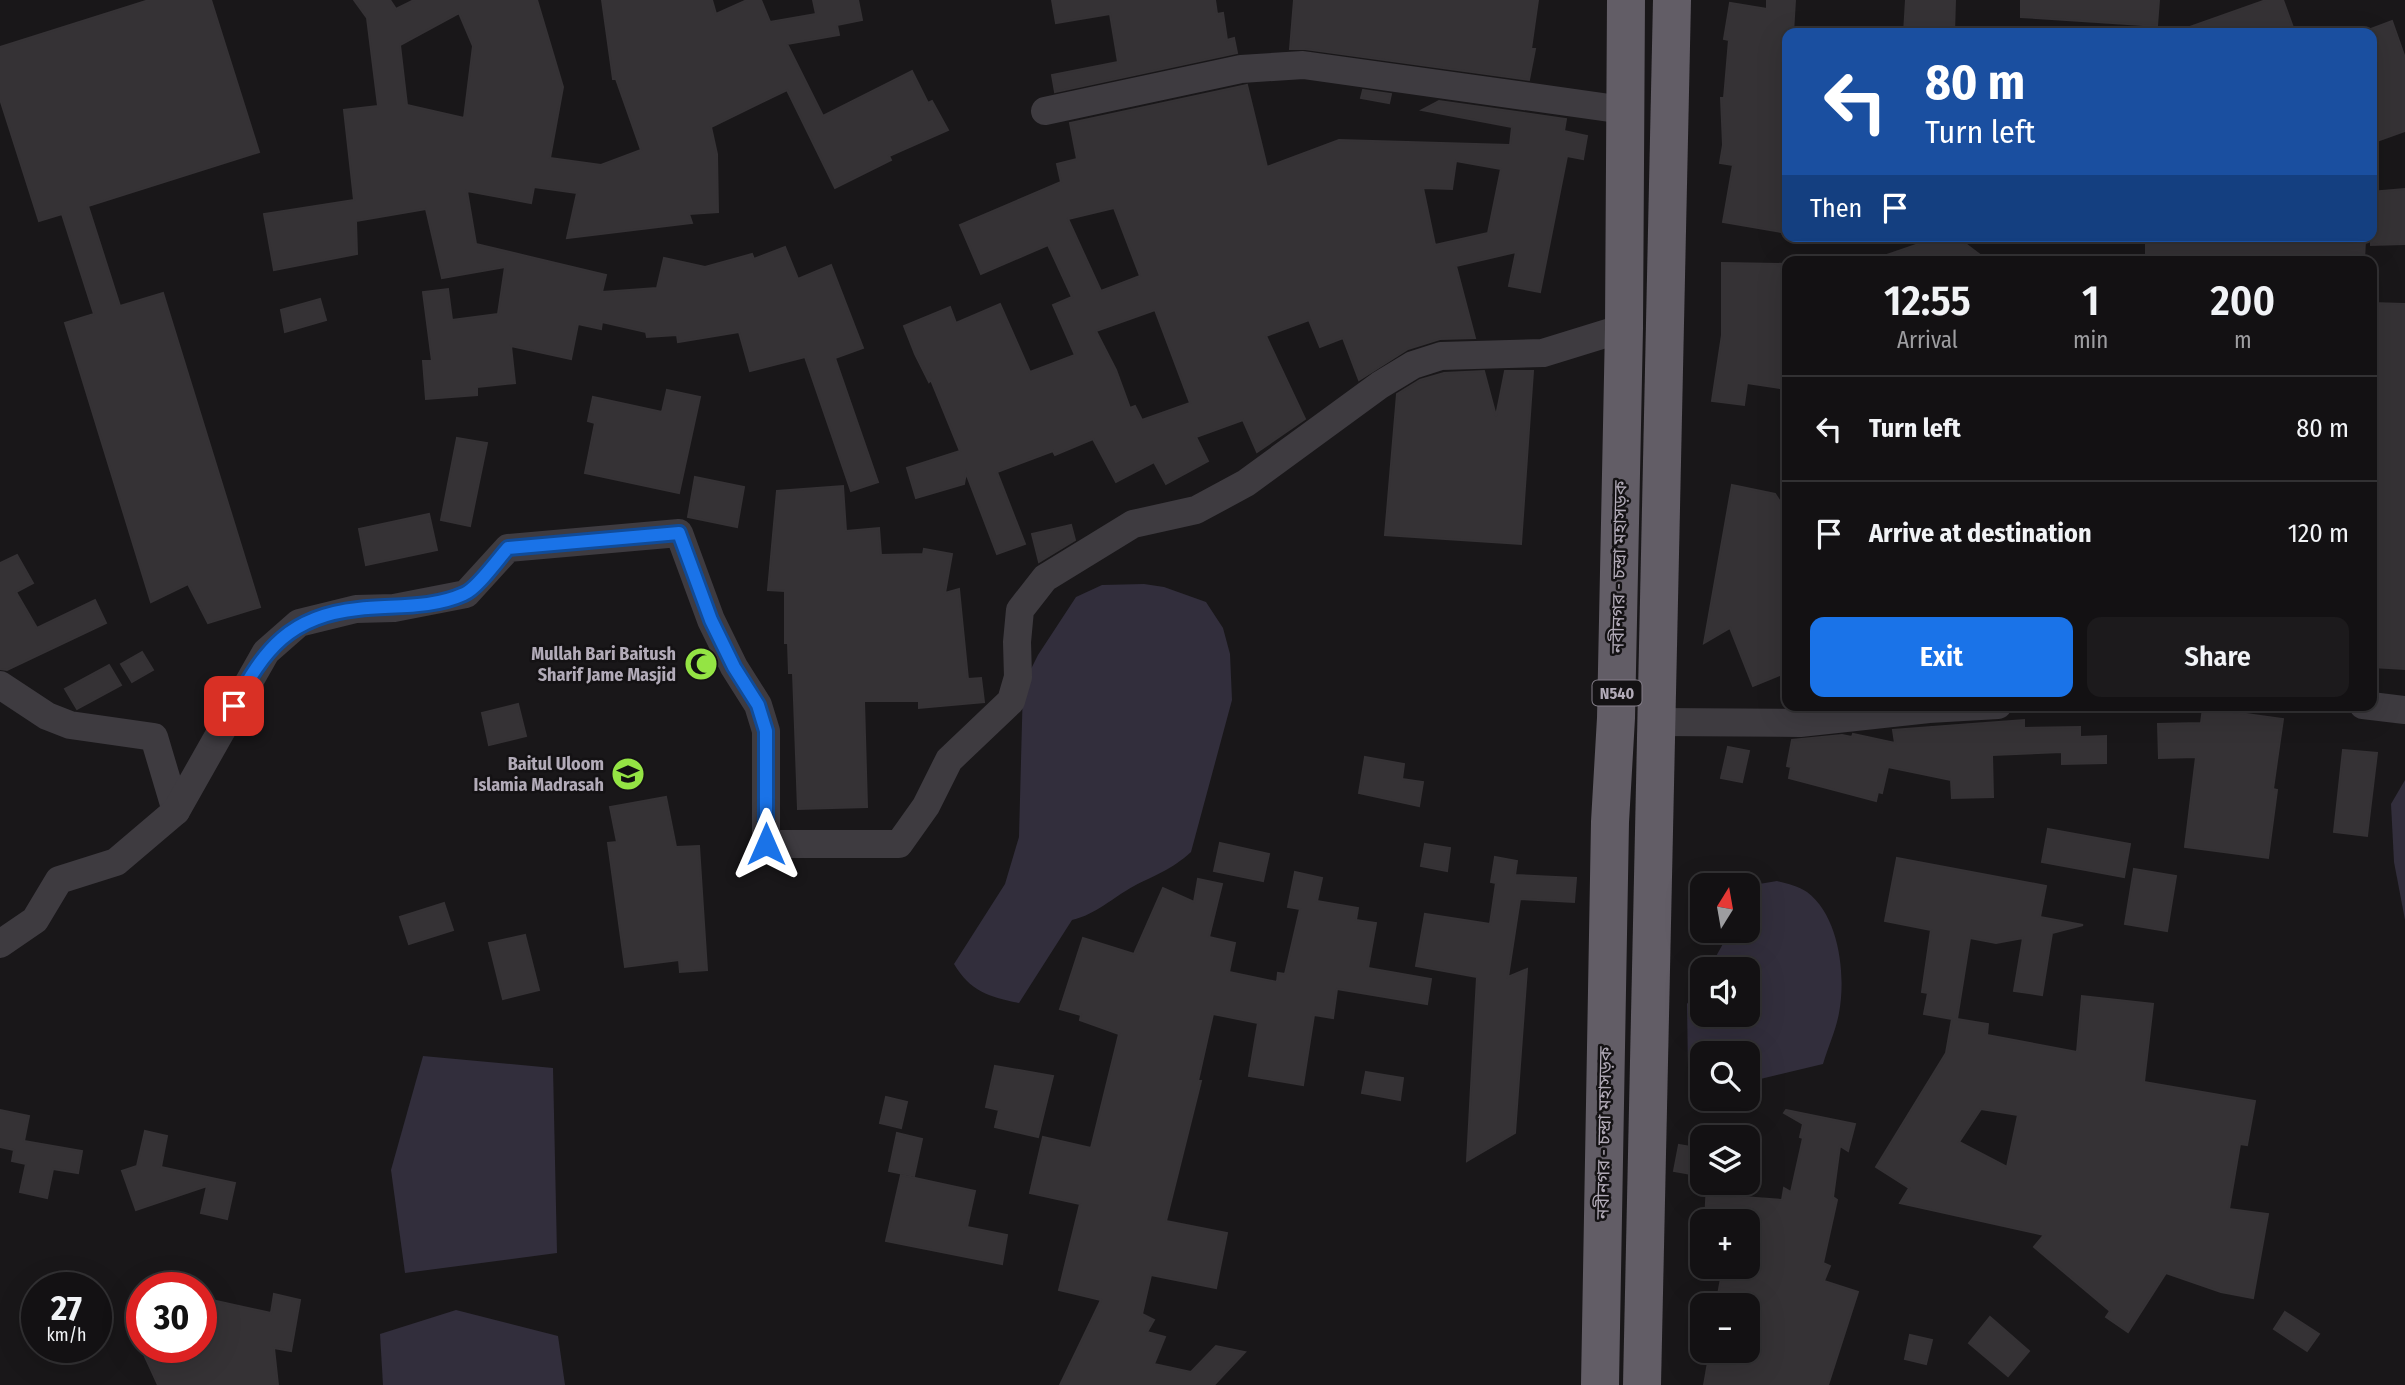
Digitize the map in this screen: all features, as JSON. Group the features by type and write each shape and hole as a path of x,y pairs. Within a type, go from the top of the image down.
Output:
{"highway":[{"name":"নবীনগর - চন্দ্রা মহাসড়ক","path":"1600,1385 1609,835 1616,718 1625,328 1626,0"},
{"name":"N540","path":"1642,1385 1672,0"}],"street":[{"path":"1045,111 1241,69 1303,65 1624,110"},
{"path":"0,944 35,920 59,880 116,862 176,811 266,652 299,623 356,609 394,608 466,594 508,548 679,533 711,620 734,667 758,705 766,731 766,844 899,844 926,806 949,760 1010,701 1018,677 1020,610 1045,578 1133,524 1196,510 1246,483 1380,385 1413,365 1441,356 1543,352 1625,328"},
{"path":"0,685 47,716 70,725 154,737 176,811"},
{"path":"2377,707 2405,710"},
{"path":"1658,722 1800,723 1911,711"}],"shaded area":[{"path":"1144,584 1164,587 1206,602 1223,628 1230,654 1232,700 1191,852 1170,868 1134,886 1097,910 1072,920 1019,1003 989,995 967,981 954,964 1005,884 1019,837 1023,685 1038,655 1076,597 1102,585"},
{"path":"2405,780 2405,920 2394,862 2391,804"},
{"path":"1777,881 1804,890 1827,916 1833,932 1841,965 1841,998 1836,1026 1823,1064 1760,1079 1760,1041 1690,1041 1690,1070 1687,1004 1690,999 1690,1027 1760,1027 1760,957 1716,957 1723,943 1760,943 1760,884"},
{"path":"423,1056 553,1068 557,1253 405,1273 391,1170"},
{"path":"456,1310 558,1336 565,1385 383,1385 380,1334"}],"building":[{"path":"149,0 211,0 259,152 88,206 120,306 163,293 260,607 208,623 188,584 151,602 65,323 94,314 62,214 39,221 0,99 0,47"},
{"path":"354,0 390,0 396,9 414,0 537,0 563,87 550,158 601,165 641,150 616,79 613,79 602,0 712,0 716,14 747,0 761,0 770,22 816,14 813,0 858,0 862,20 837,25 839,35 787,44 823,116 912,71 928,103 932,101 948,130 889,156 891,160 835,188 787,90 711,127 717,154 718,212 689,214 692,223 567,238 577,193 534,187 531,203 467,191 476,244 606,275 602,292 657,288 664,258 705,267 752,254 754,259 785,247 798,279 831,265 863,348 835,358 878,482 851,491 805,357 750,371 739,332 678,342 677,335 647,337 646,332 602,322 601,329 578,324 571,359 511,346 515,383 477,387 477,395 426,399 423,361 432,361 423,292 448,289 452,320 498,314 505,267 442,278 426,209 356,221 357,254 274,270 264,214 354,200 344,110 378,106 367,18","holes":["459,13 473,46 464,118 407,105 400,45"]},
{"path":"1052,0 1215,0 1217,14 1223,13 1227,40 1234,38 1237,53 1055,92 1052,75 1118,62 1110,14 1056,23"},
{"path":"1294,0 1538,0 1531,49 1535,49 1529,80 1290,49"},
{"path":"1767,0 1795,0 1793,28 1782,28 1782,232 1723,222 1733,165 1720,163 1723,145 1721,98 1724,98 1729,40 1724,39 1730,3 1767,9"},
{"path":"1906,0 1955,0 1954,28 1904,28"},
{"path":"2021,0 2159,0 2157,26 2021,17"},
{"path":"2266,0 2283,0 2293,28 2187,28"},
{"path":"2392,21 2405,58 2405,131 2377,141 2377,28 2374,28"},
{"path":"1247,85 1267,167 1339,140 1510,145 1512,127 1422,110 1439,101 1566,119 1564,131 1587,136 1583,159 1567,156 1540,292 1509,286 1516,252 1456,266 1475,338 1440,339 1408,349 1359,380 1343,338 1320,347 1309,320 1266,336 1305,419 1257,452 1243,420 1196,437 1208,461 1166,484 1154,462 1116,482 1093,439 1055,455 1053,451 997,472 1025,544 997,554 966,473 964,484 916,498 907,468 960,451 931,380 929,382 904,326 950,307 956,323 1000,304 1030,372 1075,355 1053,305 1072,297 1048,245 981,274 960,225 1061,182 1057,164 1077,159 1070,123","holes":["1456,161 1501,169 1488,233 1435,245 1423,188 1452,189","1114,208 1140,276 1101,291 1068,219","1155,310 1190,403 1142,420 1135,406 1130,408 1116,370 1096,331"]},
{"path":"1363,90 1391,94 1389,103 1361,98"},
{"path":"2405,189 2405,244 2371,245 2371,242 2377,242 2377,191"},
{"path":"1925,242 1963,242 1981,256 1884,256"},
{"path":"2146,242 2365,242 2364,256 2146,256"},
{"path":"1722,263 1782,264 1782,388 1747,383 1744,405 1712,401 1722,335"},
{"path":"320,299 326,320 285,332 281,310"},
{"path":"2377,303 2405,304 2405,669 2377,667"},
{"path":"1484,371 1496,416 1505,371 1533,371 1521,544 1385,535 1397,394 1420,380 1444,373"},
{"path":"667,390 700,397 679,493 585,473 595,423 588,421 593,397 662,412"},
{"path":"457,438 487,443 470,526 441,520"},
{"path":"695,477 744,487 737,527 688,517"},
{"path":"1732,485 1775,494 1782,504 1782,674 1753,686 1730,628 1704,643"},
{"path":"843,486 846,531 879,528 881,555 923,554 924,549 952,554 945,593 959,589 968,679 981,678 984,702 919,708 919,701 864,701 867,807 798,809 793,673 789,673 788,643 785,643 785,591 768,590 777,491"},
{"path":"429,514 437,550 366,565 359,529"},
{"path":"1071,525 1075,540 1039,562 1032,534"},
{"path":"17,555 33,583 16,592 37,628 95,600 106,623 7,670 0,669 0,563"},
{"path":"142,652 153,670 132,682 121,664"},
{"path":"109,665 121,685 77,709 65,689"},
{"path":"518,704 526,736 489,745 482,713"},
{"path":"2203,711 2225,711 2283,719 2273,789 2277,790 2268,858 2185,847 2196,757 2159,758 2158,724 2201,723"},
{"path":"2024,720 2024,728 2080,727 2080,737 2106,736 2106,763 2062,764 2062,752 1992,755 1993,797 1952,798 1951,780 1888,767 1882,793 1878,792 1876,801 1789,778 1791,767 1787,766 1792,740 1842,735 1852,737 1853,734 1895,743 1893,730"},
{"path":"1728,747 1749,751 1742,782 1721,778"},
{"path":"2343,750 2377,753 2367,836 2334,832"},
{"path":"1365,757 1404,764 1402,779 1423,782 1419,806 1359,793"},
{"path":"666,797 676,847 699,846 707,970 680,972 679,960 625,967 608,843 617,842 610,807"},
{"path":"2048,829 2130,844 2124,877 2042,862"},
{"path":"1220,843 1269,854 1263,881 1214,871"},
{"path":"1425,844 1450,848 1447,871 1421,866"},
{"path":"1495,857 1517,861 1515,875 1576,878 1574,902 1520,899 1508,977 1527,969 1515,1133 1467,1161 1477,977 1416,966 1425,914 1490,924 1496,883 1491,882"},
{"path":"1897,858 2046,886 2040,917 2083,925 2052,933 2042,995 2014,991 2023,938 1996,943 1970,938 1957,1019 1988,1024 1987,1035 2077,1052 2082,996 2153,1004 2144,1082 2255,1101 2247,1145 2240,1144 2229,1209 2268,1214 2253,1298 2221,1292 2166,1273 2128,1332 2106,1317 2110,1311 2034,1247 2044,1235 1900,1203 1909,1188 1876,1167 1946,1053 1952,1019 1924,1014 1928,993 1922,992 1931,930 1885,921","holes":["1981,1109 2018,1115 2007,1167 1959,1142"]},
{"path":"2134,869 2176,876 2167,931 2125,924"},
{"path":"1295,872 1322,878 1317,901 1358,908 1356,920 1376,923 1368,968 1431,979 1427,1004 1337,989 1333,1018 1314,1015 1303,1085 1249,1076 1258,1023 1213,1014 1198,1081 1201,1081 1166,1221 1227,1233 1216,1288 1151,1275 1142,1314 1154,1320 1147,1332 1165,1337 1154,1364 1191,1372 1216,1346 1245,1352 1214,1385 1060,1385 1101,1300 1059,1290 1080,1204 1030,1193 1043,1137 1091,1148 1119,1034 1080,1020 1081,1015 1060,1009 1083,938 1134,954 1163,888 1194,902 1198,879 1222,884 1209,937 1235,943 1229,972 1277,982 1278,973 1285,974 1300,909 1288,907"},
{"path":"444,903 453,930 409,944 400,917"},
{"path":"525,935 539,990 503,999 489,943"},
{"path":"995,1066 1053,1076 1038,1137 995,1127 999,1110 986,1107"},
{"path":"1366,1072 1403,1078 1400,1100 1362,1093"},
{"path":"886,1097 907,1102 901,1128 880,1123"},
{"path":"0,1110 29,1116 24,1141 82,1151 78,1173 53,1169 47,1198 20,1192 26,1164 12,1161 14,1150 0,1147"},
{"path":"1786,1110 1855,1124 1848,1151 1840,1146 1833,1197 1837,1200 1823,1263 1830,1266 1824,1281 1858,1292 1828,1385 1704,1385 1708,1363 1760,1363 1760,1293 1718,1293 1721,1279 1760,1279 1760,1209 1706,1209 1706,1195 1782,1200 1784,1188 1791,1192 1803,1138 1800,1137 1803,1124 1784,1113"},
{"path":"145,1131 167,1136 161,1167 235,1183 227,1219 201,1213 207,1186 136,1210 122,1171 137,1166"},
{"path":"897,1133 922,1139 914,1176 889,1171"},
{"path":"1679,1145 1690,1147 1690,1174 1674,1171"},
{"path":"901,1175 975,1191 967,1227 1007,1235 1002,1264 886,1241"},
{"path":"274,1294 300,1300 291,1351 274,1348 278,1385 158,1385 148,1363 217,1363 217,1301 271,1313"},
{"path":"2285,1312 2319,1334 2307,1351 2274,1329"},
{"path":"1990,1317 2029,1351 2008,1376 1969,1343"},
{"path":"1910,1335 1932,1340 1926,1364 1905,1359"}],"place":[{"name":"Mullah Bari Baitush Sharif Jame Masjid","path":"701,664"},
{"name":"Baitul Uloom Islamia Madrasah","path":"628,774"}],"route":[{"path":"234,706 266,652 299,623 356,609 394,608 466,594 508,548 679,533 711,620 734,667 758,705 766,731 766,844"}]}
